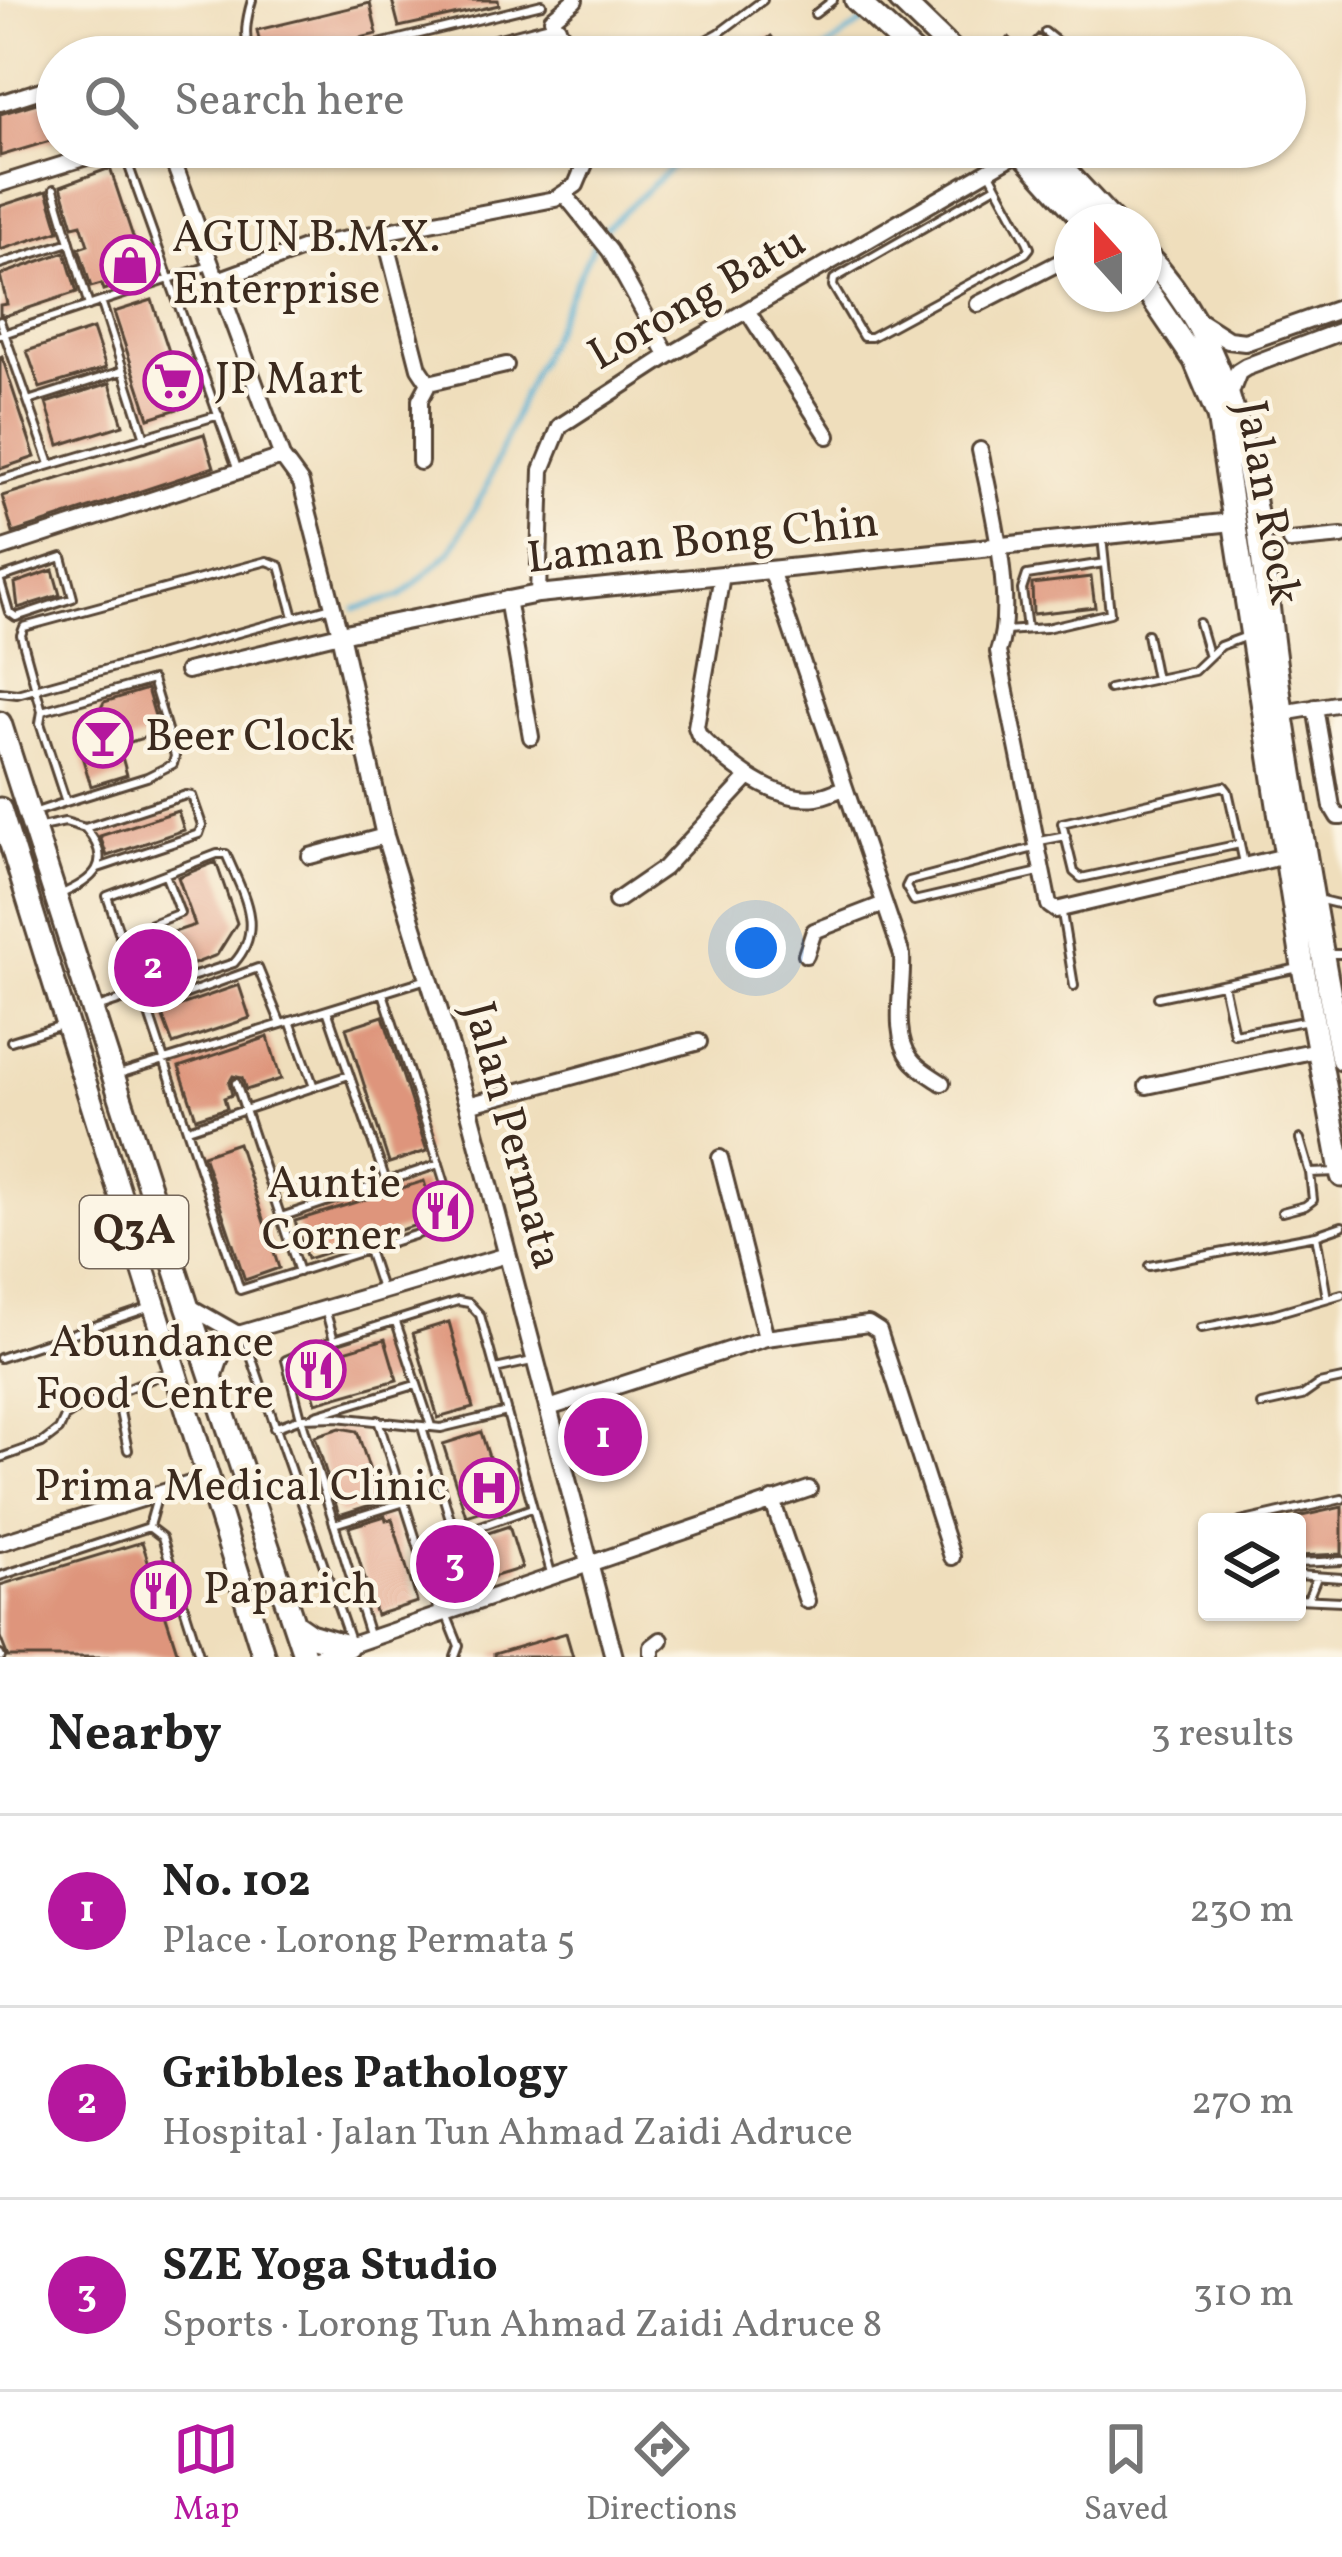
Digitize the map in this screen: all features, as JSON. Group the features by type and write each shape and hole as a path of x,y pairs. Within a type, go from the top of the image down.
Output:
{"main road":[{"path":"859,3 895,36"},
{"path":"913,5 940,36"},
{"path":"1043,168 1071,204"},
{"path":"1050,168 1092,204"},
{"name":"Jalan Rock","path":"1162,272 1214,354 1229,395 1250,486 1314,898 1333,954 1330,1020 1341,1174"},
{"name":"Jalan Rock","path":"1162,312 1195,361 1219,416 1303,967 1330,1020"},
{"path":"0,724 305,1657"},
{"name":"Q3A","path":"0,809 264,1657"},
{"path":"294,1624 310,1635 353,1646"}],"street":[{"path":"512,36 555,23 574,0"},
{"path":"555,23 563,36"},
{"path":"0,103 36,92"},
{"path":"0,184 52,168"},
{"path":"176,168 282,458 301,483 340,634"},
{"path":"215,273 310,246 565,194 583,168"},
{"name":"Lorong Batu","path":"538,594 542,470 560,426 668,356 993,180 1006,168"},
{"path":"565,194 610,251 668,356"},
{"path":"384,232 418,368 429,383"},
{"path":"978,304 1054,265"},
{"path":"1191,316 1228,340 1245,342 1342,308"},
{"path":"748,312 828,436"},
{"path":"1229,395 1238,372 1246,367 1342,331"},
{"path":"420,462 420,400 429,383 506,365"},
{"path":"980,450 998,546 1006,631 998,652 1042,871 1055,907 1286,856"},
{"path":"0,549 282,458"},
{"name":"Laman Bong Chin","path":"187,671 538,594 1233,522"},
{"path":"1290,541 1342,536"},
{"path":"771,570 902,955 900,1014 905,1049 914,1064 942,1083"},
{"path":"722,575 696,727 712,748 748,778 805,796 845,788"},
{"path":"507,599 531,737"},
{"name":"Jalan Permata","path":"340,634 385,836 468,1106 614,1657"},
{"path":"1282,713 1342,703"},
{"path":"1315,707 1332,807 1342,817"},
{"path":"616,901 664,868 748,778"},
{"path":"310,856 385,836"},
{"path":"806,955 814,931 884,904"},
{"path":"468,1106 699,1042"},
{"path":"1148,1086 1335,1052"},
{"path":"720,1158 766,1338"},
{"path":"213,1383 222,1355 241,1334 507,1256"},
{"path":"187,1305 241,1334"},
{"path":"549,1408 766,1338 868,1324 878,1330 952,1557"},
{"path":"0,1543 206,1479"},
{"path":"316,1657 809,1489"},
{"path":"772,1501 807,1600"},
{"path":"652,1657 652,1647 661,1640"}],"lane":[{"path":"246,36 252,0"},
{"path":"713,36 764,0"},
{"path":"815,14 832,0"},
{"path":"408,36 540,2 555,23"},
{"path":"1046,32 1051,36"},
{"path":"128,168 239,473"},
{"path":"993,180 1028,241 1026,253 871,337 863,337 833,286 834,279 993,180"},
{"path":"54,189 90,307"},
{"path":"0,264 70,242"},
{"path":"2,334 172,279 215,273"},
{"path":"101,303 145,438"},
{"path":"0,321 50,464"},
{"path":"28,400 122,371"},
{"path":"0,481 219,416"},
{"path":"1006,631 1110,613 1102,535"},
{"path":"62,557 73,598 16,617 9,611 0,580 62,557"},
{"path":"66,802 40,723 42,711 21,635 24,627 267,561 280,566 294,617"},
{"path":"1027,629 1022,590 1027,574 1105,562"},
{"path":"0,692 17,694 332,607"},
{"path":"1109,689 1194,670 1205,663 1208,654 1199,623"},
{"path":"1147,634 1156,679"},
{"path":"1208,654 1250,635"},
{"path":"31,822 66,802 147,777 173,764 176,756 152,680 42,711"},
{"path":"1240,844 1081,878 1074,872 1064,819 1224,786 1240,844 1245,866"},
{"path":"31,822 65,822 85,828 192,796 202,825 199,834 98,868"},
{"path":"55,896 87,883 98,868 99,858 85,828"},
{"path":"1042,871 914,901 906,887 909,880 1066,836"},
{"path":"91,1010 140,994 234,963 243,953 250,938 251,915 226,854 107,896 140,994"},
{"path":"120,936 180,914 165,874"},
{"path":"1314,898 1342,905"},
{"path":"1055,907 1074,986"},
{"path":"243,953 260,970 314,1088"},
{"path":"1158,997 1303,967"},
{"path":"255,968 147,1008 240,1290 443,1226 452,1219 440,1163 383,993"},
{"path":"112,1076 430,978"},
{"path":"1223,983 1234,1034 1330,1020"},
{"path":"327,1010 386,1181"},
{"path":"10,1041 68,1023"},
{"path":"186,1130 350,1076"},
{"path":"236,1083 299,1272"},
{"path":"1282,1212 1313,1199 1300,1139"},
{"path":"281,1217 440,1163"},
{"path":"1310,1173 1341,1174"},
{"path":"1149,1266 1342,1226"},
{"path":"1316,1234 1327,1298"},
{"path":"368,1250 382,1292"},
{"path":"1201,1328 1342,1294"},
{"path":"353,1646 334,1525 286,1360 334,1340 458,1301 469,1303 480,1315 552,1578"},
{"path":"0,1358 157,1305"},
{"path":"325,1309 334,1340"},
{"path":"396,1322 455,1534"},
{"path":"241,1334 353,1646"},
{"path":"495,1369 536,1360"},
{"path":"0,1458 42,1443 59,1430 65,1417 178,1370"},
{"path":"1261,1405 1302,1396 1319,1384 1342,1379"},
{"path":"274,1428 415,1385"},
{"path":"116,1393 128,1450"},
{"path":"313,1416 427,1427 507,1412"},
{"path":"378,1420 419,1548 459,1646 455,1657"},
{"path":"149,1526 158,1495"},
{"path":"1280,1513 1342,1499"},
{"path":"334,1525 405,1502"},
{"path":"419,1548 532,1508"},
{"path":"0,1576 149,1526"},
{"path":"149,1526 162,1537 200,1657"},
{"path":"1306,1562 1342,1562"},
{"path":"1306,1576 1342,1578"},
{"path":"1317,1577 1308,1599 1342,1601"}],"building":[{"path":"392,0 498,0 499,5 399,27"},
{"path":"370,3 377,34 258,36 257,30"},
{"path":"36,103 36,145 0,156 0,114"},
{"path":"110,168 146,276 103,290 101,284 91,287 79,248 88,245 81,224 73,226 61,186"},
{"path":"47,191 59,231 0,250 0,206"},
{"path":"65,252 77,292 0,314 0,305 7,304 0,275"},
{"path":"152,300 187,406 149,418 114,312"},
{"path":"93,329 106,368 40,388 27,351"},
{"path":"0,358 35,457 0,469"},
{"path":"110,383 123,425 59,445 46,403"},
{"path":"204,434 214,467 13,533 2,496"},
{"path":"53,570 60,595 18,608 15,583"},
{"path":"1091,577 1095,607 1033,614 1032,584"},
{"path":"147,689 160,733 130,742 122,757 127,775 91,786 80,750 104,702"},
{"path":"178,811 184,830 107,856 100,836"},
{"path":"216,862 237,923 217,955 147,982 135,945 195,925 178,877"},
{"path":"239,985 250,1018 173,1044 161,1012"},
{"path":"383,1016 427,1151 389,1163 346,1028"},
{"path":"268,1037 281,1079 246,1090 242,1078 233,1076 229,1083 232,1095 224,1098 227,1108 196,1118 179,1067"},
{"path":"238,1143 279,1268 245,1280 203,1155"},
{"path":"424,1181 436,1219 307,1259 295,1221"},
{"path":"449,1322 473,1408 438,1418 413,1333"},
{"path":"385,1339 397,1380 316,1403 304,1363"},
{"path":"609,1421 618,1446 598,1454 589,1428"},
{"path":"340,1428 357,1431 380,1502 339,1515 315,1436"},
{"path":"481,1432 504,1504 466,1516 443,1444"},
{"path":"1342,1507 1342,1554 1306,1556 1306,1515"},
{"path":"385,1516 392,1519 417,1602 376,1615 349,1527"},
{"path":"509,1526 522,1568 441,1593 428,1553"},
{"path":"142,1542 179,1657 8,1657 0,1637 0,1585"},
{"path":"566,1633 573,1657 494,1657 494,1654"}],"waterway":[{"path":"844,36 868,18"},
{"path":"601,232 671,168"},
{"path":"355,609 401,596 450,552 485,490 523,395 595,242"}],"place":[{"name":"AGUN B.M.X. Enterprise","path":"130,265"},
{"name":"JP Mart","path":"173,381"},
{"name":"Beer Clock","path":"103,738"},
{"name":"Gribbles Pathology","path":"153,968"},
{"name":"Auntie Corner","path":"443,1211"},
{"name":"Abundance Food Centre","path":"316,1370"},
{"name":"No. 102","path":"603,1437"},
{"name":"Prima Medical Clinic","path":"489,1488"},
{"name":"SZE Yoga Studio","path":"455,1564"},
{"name":"Paparich","path":"161,1591"}]}
